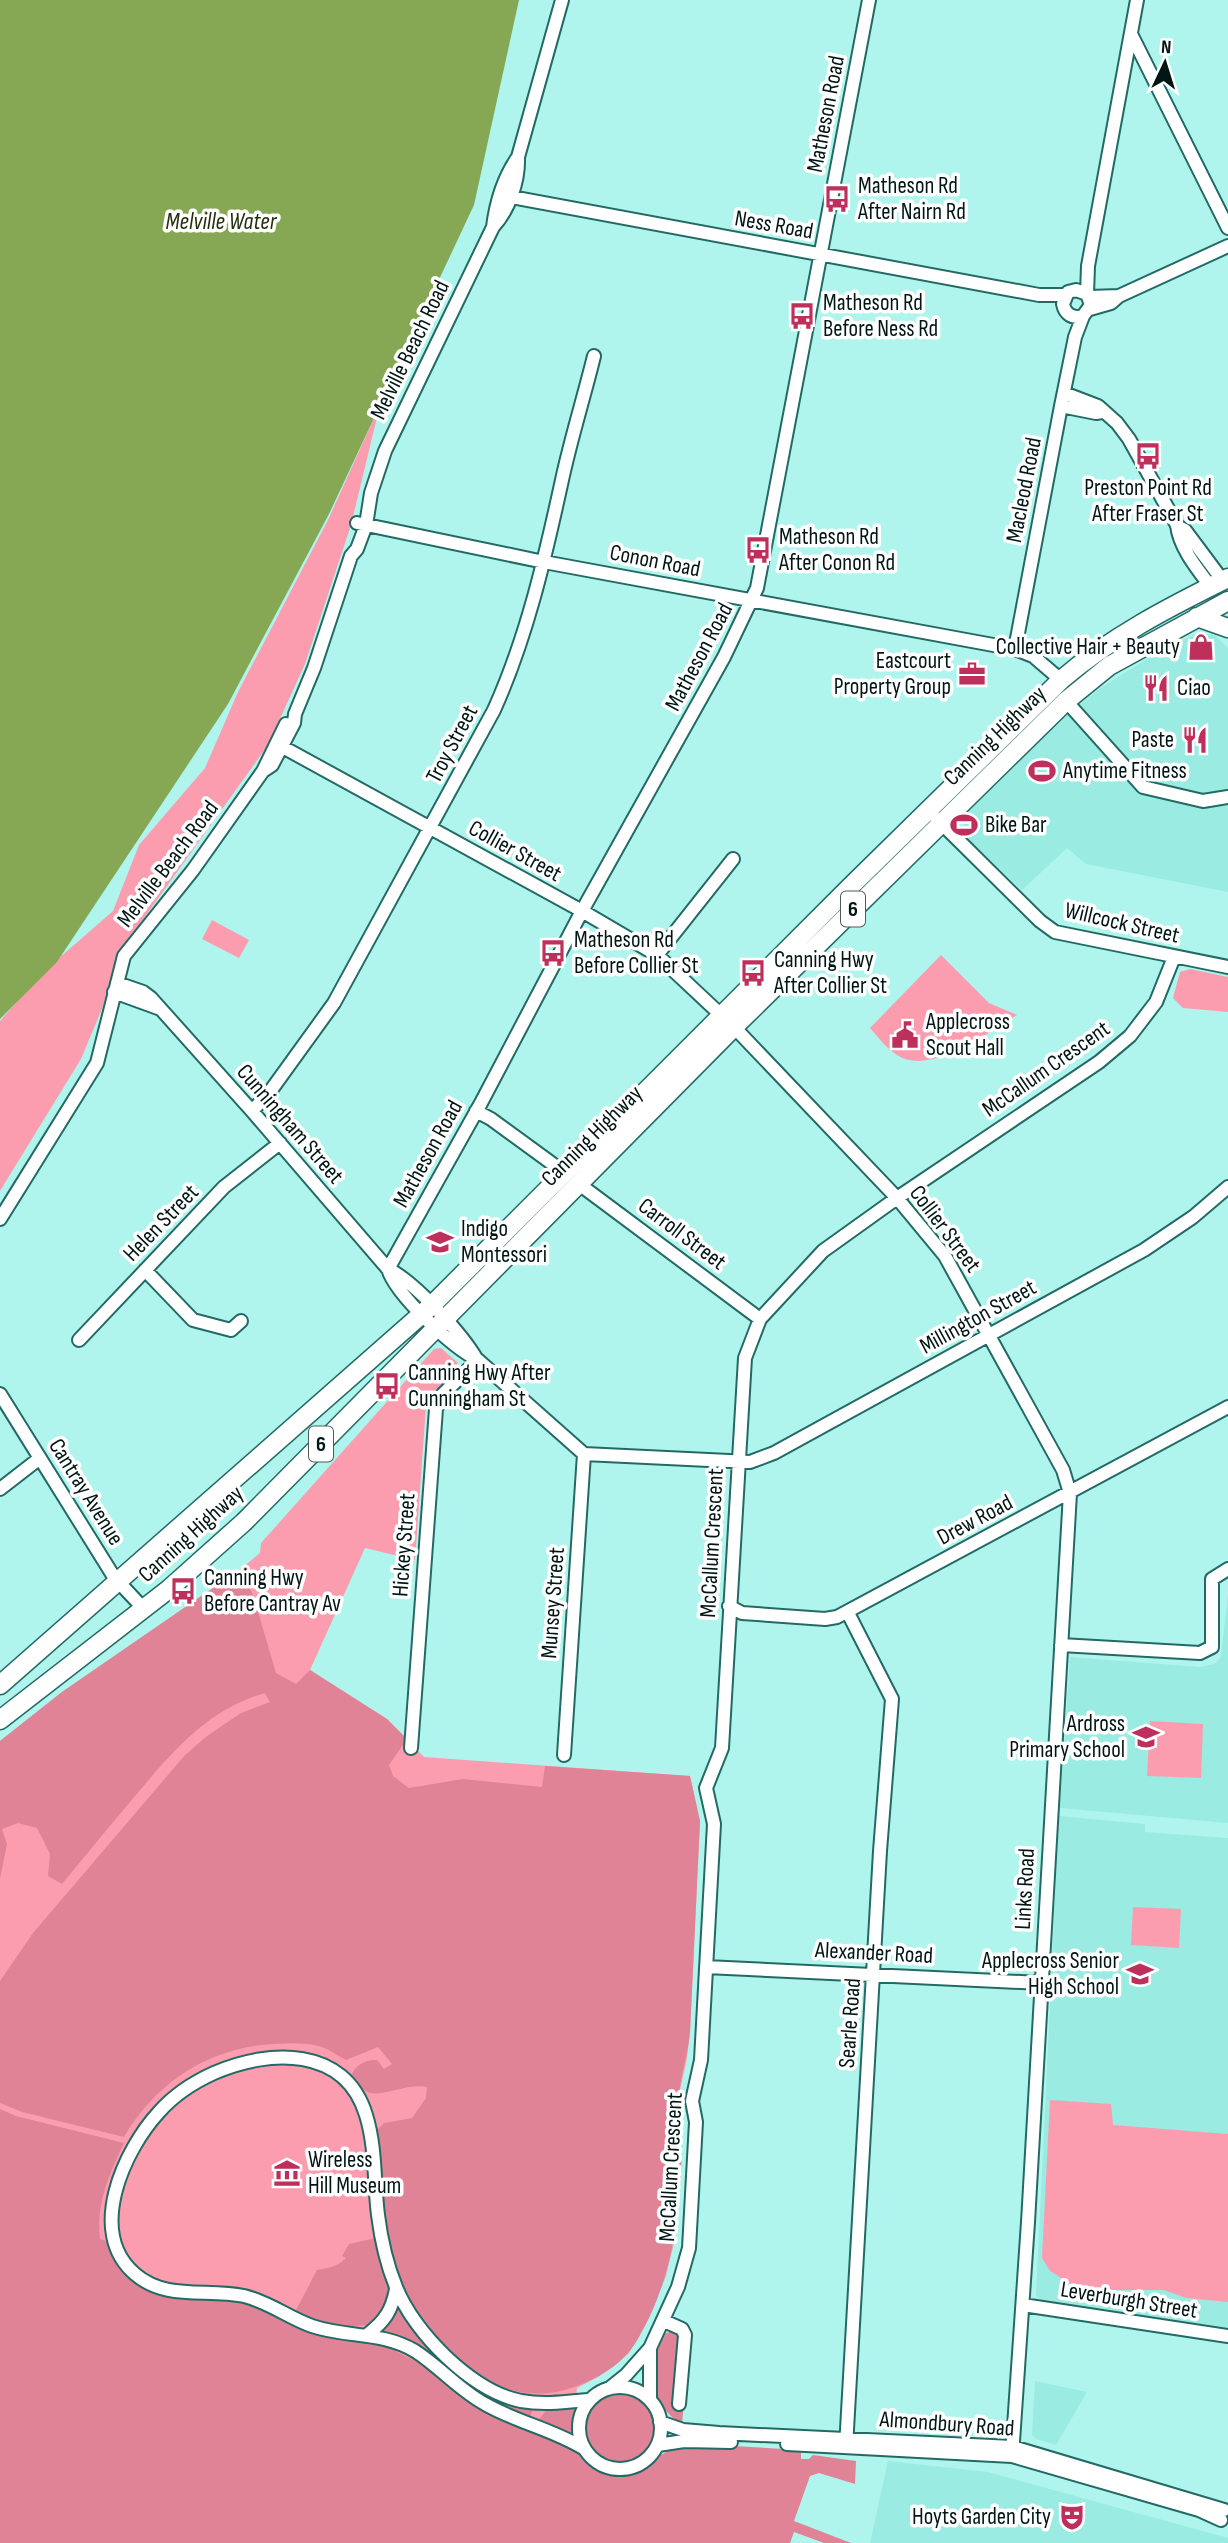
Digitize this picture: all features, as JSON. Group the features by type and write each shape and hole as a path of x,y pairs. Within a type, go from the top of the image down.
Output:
{"highway":[{"name":"Canning Highway","path":"935,816 1110,666 1197,617 1224,592"},
{"name":"Canning Highway","path":"0,1720 205,1559 244,1522 440,1324 572,1178 935,816 1061,680 1106,645 1224,592"},
{"path":"1197,617 1228,628"},
{"name":"Canning Highway","path":"0,1685 427,1310 572,1178"}],"street":[{"name":"Melville Beach Road","path":"0,1219 97,1063 109,1017 115,1011 124,956 193,870 263,771 280,745 287,722 295,714 314,668 351,556 350,544 361,524 363,505 371,493 384,451 493,227 495,211 505,197 510,168 518,157 562,0"},
{"name":"Matheson Road","path":"388,1269 477,1111 582,911 708,685 751,601 761,574 869,0"},
{"name":"Macleod Road","path":"1015,649 1075,337 1077,303 1088,266 1138,0"},
{"path":"1131,34 1228,228"},
{"name":"Ness Road","path":"505,197 1077,303 1119,296 1228,246"},
{"name":"Troy Street","path":"252,1111 269,1093 334,1003 494,710 506,683 544,562 562,478 594,356"},
{"path":"1062,400 1098,406 1117,424 1129,439 1177,525 1185,530 1224,592"},
{"name":"Conon Road","path":"361,524 544,562 1015,649 1032,656 1061,680"},
{"path":"1066,701 1143,787 1203,801 1228,797"},
{"name":"Collier Street","path":"280,745 657,955 727,1021 897,1198 945,1256 1063,1470 1070,1493"},
{"name":"Willcock Street","path":"935,816 1047,928 1065,935 1228,967"},
{"path":"657,955 733,859"},
{"name":"McCallum Crescent","path":"611,2387 626,2375 650,2348 682,2277 691,2234 696,2122 692,2101 701,2060 714,1824 706,1788 722,1748 745,1358 760,1318 823,1251 1098,1062 1130,1036 1156,1002 1174,957"},
{"name":"Cunningham Street","path":"119,989 158,1008 252,1111 388,1269 391,1281 440,1324 469,1345 478,1360 584,1454"},
{"name":"Carroll Street","path":"477,1111 760,1318"},
{"name":"Helen Street","path":"79,1340 225,1187 280,1143"},
{"name":"Millington Street","path":"738,1460 750,1462 774,1453 1144,1250 1193,1217 1228,1187"},
{"path":"145,1270 193,1320 231,1329 241,1321"},
{"name":"Hickey Street","path":"411,1748 436,1409 443,1394 478,1360"},
{"name":"Cantray Avenue","path":"0,1394 118,1582 143,1608"},
{"name":"Drew Road","path":"729,1606 742,1613 825,1619 848,1613 1228,1407"},
{"path":"584,1454 738,1460"},
{"name":"Munsey Street","path":"564,1755 584,1454"},
{"path":"0,1489 40,1458"},
{"name":"Links Road","path":"1013,2451 1070,1493"},
{"path":"1061,1645 1200,1653 1212,1647 1212,1578 1228,1569"},
{"name":"Searle Road","path":"846,2443 880,1851 892,1699 848,1613"},
{"name":"Alexander Road","path":"706,1967 1041,1983"},
{"path":"294,2058 326,2065 339,2072 357,2092 367,2116 378,2216 397,2289 436,2348 465,2374 490,2390 518,2400 539,2403 588,2400 611,2387 639,2391 650,2400 660,2422 657,2445 645,2461 634,2467 608,2468 565,2437 484,2404 457,2386 417,2352 392,2340 368,2334 333,2331 309,2325 264,2302 243,2296 170,2291 153,2286 136,2276 124,2264 116,2247 110,2217 119,2180 145,2130 160,2111 182,2092 207,2077 240,2063 266,2059 294,2058"},
{"path":"368,2334 390,2313 397,2289"},
{"name":"Leverburgh Street","path":"1023,2305 1228,2336"},
{"path":"664,2321 682,2329 685,2335 678,2404"},
{"name":"McCallum Crescent","path":"650,2348 650,2400"},
{"path":"583,2448 579,2424 588,2400"},
{"name":"Almondbury Road","path":"660,2422 683,2430 846,2443 1013,2451 1225,2516"},
{"name":"Almondbury Road","path":"657,2445 684,2441 846,2443"}],"shaded area":[{"path":"380,405 351,525 305,664 268,745 134,932 81,1059 0,1191 0,1021 43,972 113,911 139,845 205,768 238,692 328,520"},
{"path":"1197,633 1215,635 1228,648 1228,892 1086,864 1067,848 1022,890 963,834 965,814 1066,716 1099,689 1161,650"},
{"path":"212,920 249,940 239,958 202,939"},
{"path":"941,955 989,1003 1017,1015 959,1050 926,1060 910,1060 893,1052 870,1028"},
{"path":"1190,969 1228,977 1228,1012 1183,1008 1173,998 1180,972"},
{"path":"441,1348 458,1363 426,1406 415,1560 365,1548 310,1670 387,1719 424,1757 690,1776 700,1821 690,2032 679,2095 682,2131 676,2235 666,2276 649,2318 629,2353 598,2377 577,2388 570,2488 0,2543 0,1741 62,1692 260,1553 261,1543 434,1349"},
{"path":"242,1568 254,1598 276,1673 296,1684 310,1670 387,1719 407,1739 389,1765 393,1776 409,1788 463,1779 542,1787 545,1766 690,1776 700,1821 690,2032 679,2095 682,2159 674,2238 661,2289 639,2337 619,2362 593,2379 567,2389 543,2393 520,2392 499,2386 479,2375 442,2343 409,2299 397,2272 386,2232 377,2130 384,2123 412,2118 426,2098 427,2087 374,2093 361,2088 350,2077 360,2064 377,2060 384,2069 392,2064 378,2047 346,2060 322,2047 304,2044 250,2047 228,2052 207,2060 169,2084 137,2117 124,2137 22,2112 0,2103 0,1981 33,1933 185,1755 241,1713 270,1702 265,1693 244,1701 206,1723 190,1737 159,1768 62,1884 48,1876 50,1854 37,1828 18,1823 2,1829 7,1844 0,1879 0,1741 62,1692"},
{"name":"Ardross Primary School","path":"1228,1595 1228,1823 1060,1808 1070,1657 1200,1667 1214,1664 1221,1657"},
{"path":"1150,1721 1203,1724 1201,1778 1147,1776"},
{"name":"Applecross Senior High School","path":"1059,1816 1145,1824 1145,1832 1228,1838 1228,2331 1047,2304 1036,2296"},
{"path":"1133,1907 1181,1909 1179,1948 1131,1945"},
{"path":"1050,2100 1111,2104 1113,2125 1228,2134 1228,2302 1186,2298 1164,2290 1108,2290 1072,2285 1050,2271 1042,2258"},
{"path":"0,2109 16,2116 124,2143 102,2201 100,2239 109,2242 138,2283 155,2293 171,2297 241,2302 373,2340 428,2367 541,2434 572,2448 603,2472 626,2475 673,2448 699,2444 801,2450 801,2459 809,2459 813,2455 856,2461 855,2484 819,2473 810,2476 794,2521 851,2543 824,2543 794,2532 790,2543 0,2543"},
{"path":"376,2238 391,2293 379,2320 369,2325 341,2327 309,2320 295,2312 317,2270 343,2261 346,2258 342,2256 349,2244"},
{"path":"400,2299 450,2365 534,2407 529,2419 483,2399 376,2332 390,2320"},
{"path":"674,2331 680,2337 684,2402 682,2424 662,2406 654,2383 653,2370 660,2345 666,2333"},
{"path":"1035,2381 1087,2392 1056,2445 1036,2439 1032,2435"},
{"path":"627,2392 640,2398 649,2407 653,2413 653,2441 645,2452 634,2460 613,2462 595,2452 587,2441 585,2420 595,2402 606,2394"},
{"path":"580,2407 570,2434 538,2421 548,2408"},
{"path":"888,2461 988,2472 1228,2538 1228,2543 870,2543"}],"water":[{"name":"Melville Water","path":"0,0 519,0 474,205 329,514 228,704 57,962 0,1019"}],"place":[{"name":"Matheson Rd After Nairn Rd","path":"837,199"},
{"name":"Matheson Rd Before Ness Rd","path":"802,316"},
{"name":"Preston Point Rd After Fraser St","path":"1148,456"},
{"name":"Matheson Rd After Conon Rd","path":"758,550"},
{"name":"Collective Hair + Beauty","path":"1201,647"},
{"name":"Eastcourt Property Group","path":"972,674"},
{"name":"Ciao","path":"1156,688"},
{"name":"Paste","path":"1195,740"},
{"name":"Anytime Fitness","path":"1042,771"},
{"name":"Bike Bar","path":"964,825"},
{"name":"Matheson Rd Before Collier St","path":"553,953"},
{"name":"Canning Hwy After Collier St","path":"753,973"},
{"name":"Applecross Scout Hall","path":"905,1035"},
{"name":"Indigo Montessori","path":"440,1242"},
{"name":"Canning Hwy After Cunningham St","path":"387,1386"},
{"name":"Canning Hwy Before Cantray Av","path":"183,1591"},
{"name":"Ardross Primary School","path":"1146,1737"},
{"name":"Applecross Senior High School","path":"1140,1974"},
{"name":"Wireless Hill Museum","path":"287,2173"},
{"name":"Hoyts Garden City","path":"1072,2517"}]}
